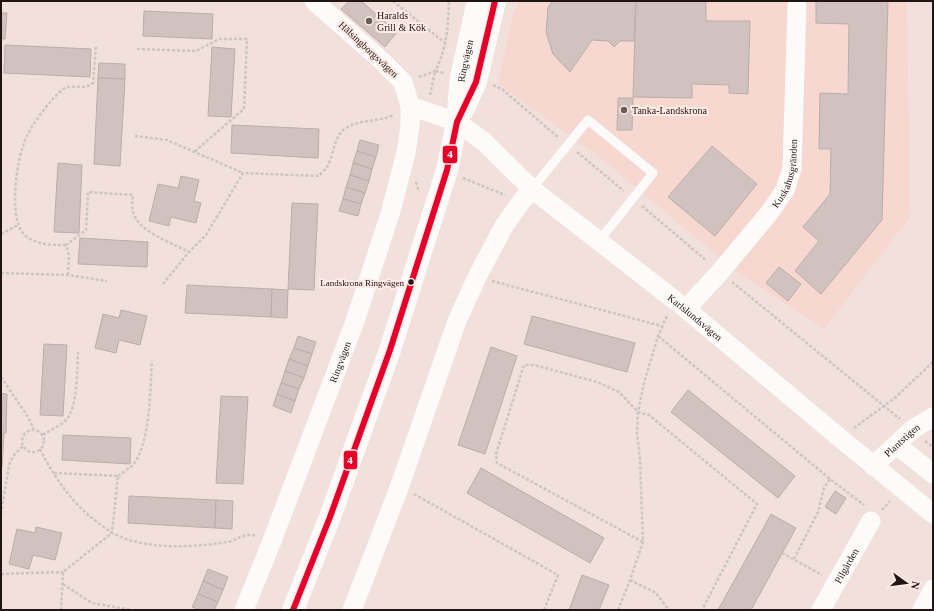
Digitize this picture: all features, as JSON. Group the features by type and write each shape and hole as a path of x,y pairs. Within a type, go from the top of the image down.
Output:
{"main road":[{"name":"Ringvägen","path":"293,610 330,517 393,342 447,170 457,122 461,77 478,1"},
{"name":"Ringvägen","path":"457,122 476,82 495,1"}],"street":[{"name":"Hälsingborgsvägen","path":"314,1 378,57 403,82 410,106"},
{"name":"Kuskahusgränden","path":"681,305 720,272 770,212 785,190 792,168 797,6"},
{"name":"Karlslundsvägen","path":"410,106 457,122 483,141 532,189 681,305 873,466 933,514"},
{"name":"Ringvägen","path":"244,610 272,541 354,324 390,214 406,153 410,106"},
{"path":"352,610 399,488 457,321 477,277 504,226 532,189"},
{"name":"Plantstigen","path":"873,466 913,430 933,417"},
{"path":"897,445 933,474"},
{"name":"Pilgården","path":"821,610 870,515"},
{"path":"922,610 933,588"}],"lane":[{"path":"532,189 588,120 653,173 599,241"}],"path":[{"path":"393,1 446,44"},
{"path":"403,82 435,71 442,58 446,44 450,1"},
{"path":"137,49 196,51 220,39 247,39 244,110 194,152"},
{"path":"96,46 93,83 87,88 67,86 61,90 38,119 27,136 21,153 17,172 16,216 18,225 23,234 31,239 45,244 66,245 86,230 88,192 133,195 132,207 135,217 141,225 159,237 190,252"},
{"path":"134,136 167,140 243,173 319,176 327,167 338,137 344,128 353,124 387,118 410,106"},
{"path":"163,284 206,235 243,173"},
{"path":"1,234 18,225"},
{"path":"66,245 69,255 68,275"},
{"path":"1,273 68,275 107,281"},
{"path":"477,277 662,326"},
{"path":"618,610 643,542 640,460 637,433 638,412 644,383 662,326 681,305"},
{"path":"658,336 830,479 870,515"},
{"path":"43,435 67,419 72,409 78,352"},
{"path":"54,473 118,476 130,467 138,458 143,443 147,422 152,360"},
{"path":"840,438 896,397 933,362"},
{"path":"643,542 497,463 496,454 524,365 534,365 598,382 619,392 638,412 649,415 757,504 702,610"},
{"path":"1,377 28,417 34,429 43,435 44,444 40,449 32,452 26,450 23,446 22,440 24,434 29,430 34,429"},
{"path":"1,514 9,465 13,456 23,446"},
{"path":"40,449 66,491 83,510 112,533 129,540 154,544 190,546 229,542 249,534 272,541"},
{"path":"1,574 63,572 112,533 118,476"},
{"path":"794,559 818,512 824,488 830,479"},
{"path":"399,488 419,496 558,575 544,610"},
{"path":"782,553 836,582"},
{"path":"61,610 63,572"},
{"path":"630,580 656,593 669,610"},
{"path":"63,584 92,603 132,610"}],"shaded area":[{"path":"520,1 907,1 910,217 824,329 737,272 598,156 498,84 513,14"}],"building":[{"name":"Haralds Grill & Kök","path":"349,1 361,1 397,32 385,47 341,9"},
{"path":"552,1 636,1 634,41 620,41 614,47 608,41 592,40 570,72 553,54 546,32 548,8"},
{"path":"636,1 706,1 706,21 750,21 748,94 729,93 729,85 692,84 692,98 633,97"},
{"path":"816,1 888,1 882,220 821,294 795,271 819,241 803,227 830,194 831,149 819,149 820,93 848,94 849,24 816,23"},
{"path":"144,11 213,14 212,39 143,36"},
{"path":"1,13 7,13 5,39 1,39"},
{"path":"5,45 91,49 90,77 4,73"},
{"path":"212,47 235,49 231,117 208,116"},
{"path":"99,63 125,64 125,79 98,78"},
{"path":"98,78 125,79 120,166 94,164"},
{"path":"618,98 633,98 632,130 617,130"},
{"path":"232,125 319,129 318,158 231,153"},
{"path":"360,140 379,145 376,157 357,151"},
{"path":"712,146 757,184 715,236 668,197"},
{"path":"357,151 376,157 372,169 353,163"},
{"path":"58,163 82,165 79,233 54,232"},
{"path":"353,163 372,169 369,181 350,175"},
{"path":"350,175 369,181 365,193 346,187"},
{"path":"181,176 199,180 194,201 201,203 196,223 171,217 169,226 149,221 158,184 178,188"},
{"path":"346,187 365,193 361,204 343,199"},
{"path":"343,199 361,204 358,216 339,211"},
{"path":"292,203 318,204 314,290 288,289"},
{"path":"80,238 148,242 147,267 78,264"},
{"path":"779,267 801,284 788,301 766,283"},
{"path":"187,285 272,289 271,317 185,313"},
{"path":"272,289 288,290 287,318 271,317"},
{"path":"121,310 147,316 140,345 119,340 116,353 95,348 103,314 119,318"},
{"path":"532,316 635,343 627,372 524,344"},
{"path":"298,336 316,342 312,354 294,348"},
{"path":"44,344 67,345 63,416 40,415"},
{"path":"491,347 517,356 485,454 458,445"},
{"path":"294,348 312,354 308,366 289,359"},
{"path":"289,359 308,366 304,378 285,371"},
{"path":"285,371 304,378 299,389 281,383"},
{"path":"281,383 299,389 295,401 277,394"},
{"path":"688,390 795,476 778,498 671,412"},
{"path":"1,393 7,394 6,433 4,433 2,467 1,467"},
{"path":"277,394 295,401 291,413 273,406"},
{"path":"221,396 248,397 243,484 216,483"},
{"path":"63,435 131,438 130,464 62,460"},
{"path":"481,468 604,538 590,563 467,493"},
{"path":"835,491 846,498 836,514 825,507"},
{"path":"129,496 216,500 215,528 128,523"},
{"path":"216,500 233,501 232,529 215,528"},
{"path":"771,514 796,528 751,610 718,610"},
{"path":"36,527 62,533 55,560 33,555 29,569 9,564 17,529 35,533"},
{"path":"208,569 228,577 223,590 203,581"},
{"path":"582,575 609,585 599,610 569,610"},
{"path":"203,581 223,590 218,602 198,594"},
{"path":"198,594 218,602 214,610 200,610 192,607"}],"transit line":[{"name":"4","path":"293,610 330,517 390,350 447,170 457,122 476,82 495,1"}],"place":[{"name":"Haralds Grill & Kök","path":"369,21"},
{"name":"Tanka-Landskrona","path":"624,110"},
{"name":"Landskrona Ringvägen","path":"411,282"}]}
